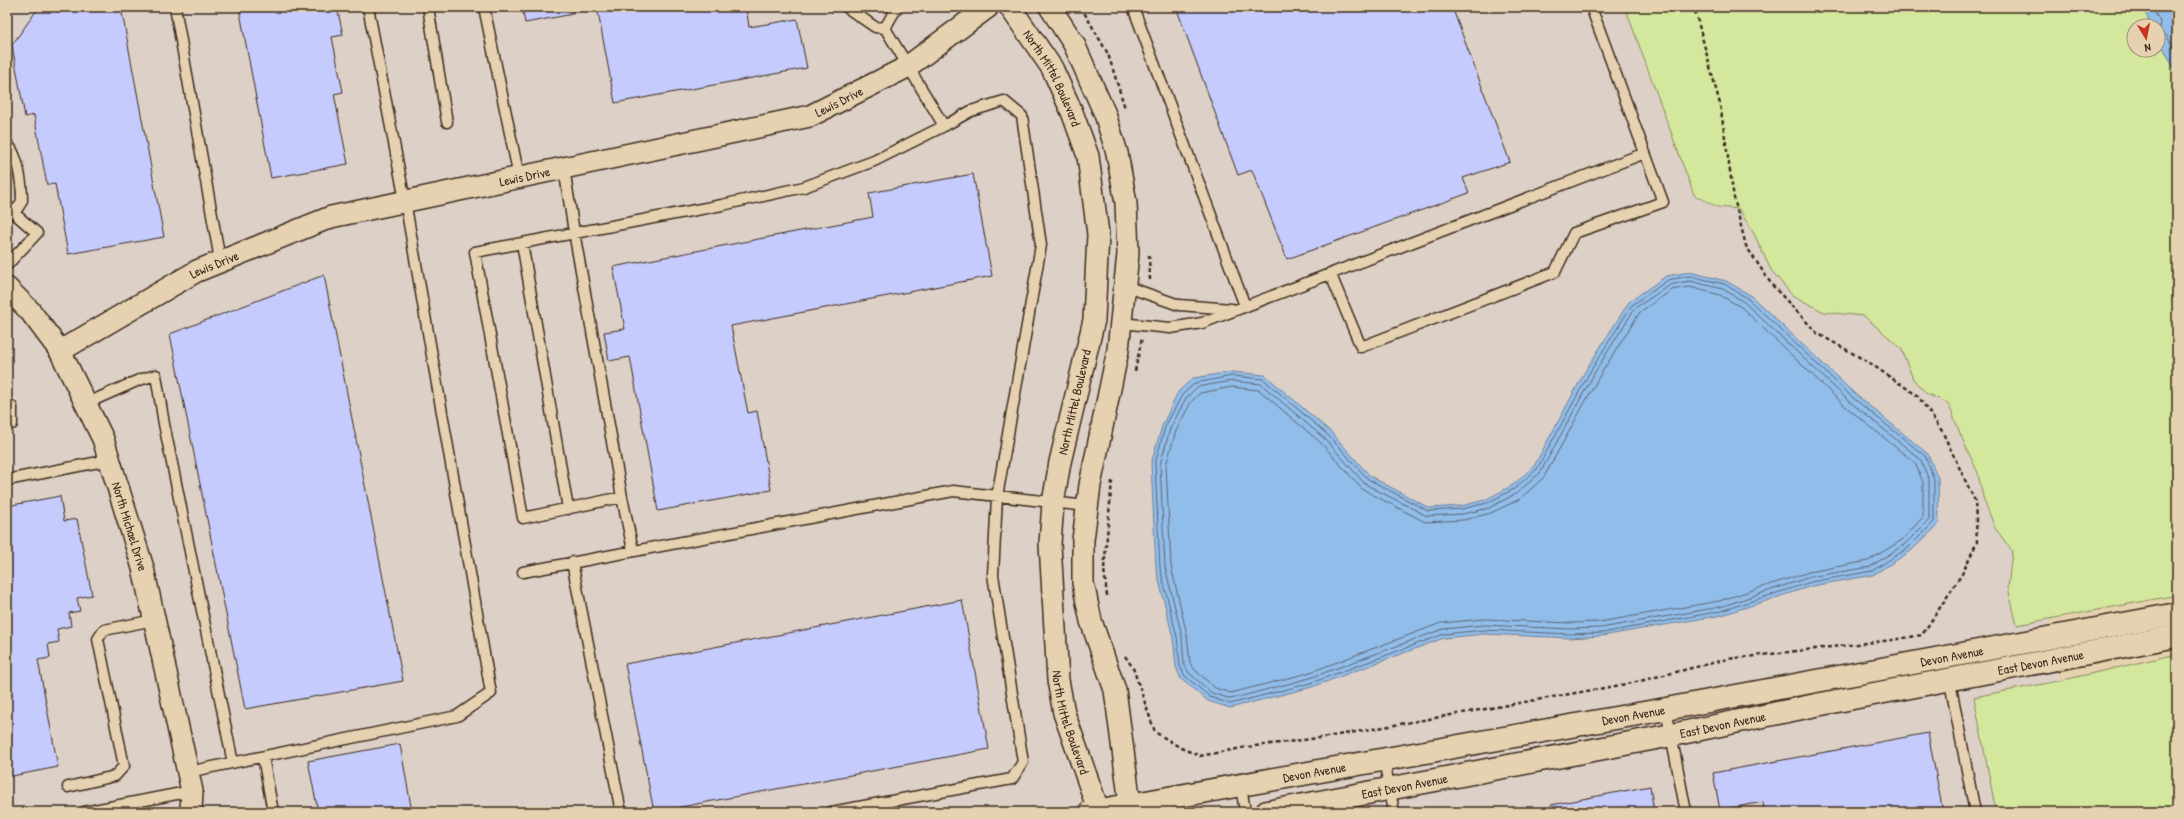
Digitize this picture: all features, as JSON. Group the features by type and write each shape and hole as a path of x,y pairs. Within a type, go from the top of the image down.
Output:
{"main road":[{"name":"Devon Avenue","path":"1096,812 1128,808 1318,771 1666,709 2177,614"},
{"name":"East Devon Avenue","path":"1267,812 1297,809 1390,788 1672,735 2177,636"}],"street":[{"name":"Lewis Drive","path":"60,351 197,271 220,260 331,217 810,116 907,67 988,7"},
{"name":"North Mittel Boulevard","path":"1010,7 1052,68 1072,112 1088,156 1098,234 1094,320 1060,462 1053,504 1050,544 1058,680 1064,713 1096,812"},
{"path":"1050,7 1074,44 1105,114 1117,153 1126,203 1128,254 1118,350 1087,506 1083,540 1083,583 1091,621 1115,690 1128,808"},
{"name":"North Michael Drive","path":"7,288 30,311 60,351 103,439 143,568 190,782 191,812"},
{"name":"North Michael Drive","path":"190,782 205,812"}],"lane":[{"path":"175,7 220,260"},
{"path":"84,812 190,782 233,763 457,716 491,693 405,201 368,7"},
{"path":"428,7 447,122"},
{"path":"484,7 519,177"},
{"path":"846,7 875,27 885,28"},
{"path":"885,28 897,7"},
{"path":"1133,7 1240,308"},
{"path":"1330,273 1361,347 1555,272 1574,233 1663,202 1591,7"},
{"path":"885,28 907,67 944,126"},
{"path":"622,497 523,518 475,252 722,205 804,187 874,162 971,111 1004,101 1022,116 1041,245 996,497 993,575 1023,762 1012,779 831,812"},
{"path":"7,144 11,147 17,158 22,201 11,210 37,233 7,265"},
{"path":"1121,323 1170,328 1202,323 1645,153"},
{"path":"564,168 574,232 633,550"},
{"path":"522,243 568,509"},
{"path":"1125,286 1179,305 1240,308"},
{"path":"85,404 139,380 156,375 164,424 233,763"},
{"path":"7,402 12,408 12,424 7,425"},
{"path":"7,480 109,460"},
{"path":"523,572 633,550 953,491 1053,504 1087,506"},
{"path":"572,562 621,812"},
{"path":"68,787 115,776 124,766 98,638 104,630 154,620"},
{"path":"1944,657 1975,812"},
{"path":"1666,709 1686,812"},
{"path":"263,757 274,812"},
{"path":"1384,760 1394,812"},
{"path":"1241,786 1245,812"}],"path":[{"path":"1081,7 1108,54 1127,113"},
{"path":"1121,651 1133,668 1155,732 1181,748 1200,756 1247,747 1327,736 1632,683 1728,659 1892,640 1922,635 1962,574 1977,542 1975,502 1942,432 1918,396 1868,362 1817,333 1772,285 1746,246 1734,198 1720,104 1694,7"},
{"path":"1148,247 1148,295"},
{"path":"1134,375 1144,325"},
{"path":"1107,599 1104,568 1113,477"}],"shaded area":[{"path":"7,7 1625,7 1694,195 1718,207 1739,209 1754,234 1824,312 1864,316 1901,348 1913,379 1927,394 1948,403 1978,473 1983,497 1995,528 2012,551 2008,588 2018,625 2047,620 2059,681 1974,697 1996,812 7,812"}],"green space":[{"path":"1625,7 2142,7 2148,18 2126,18 2126,58 2166,58 2166,53 2177,73 2177,595 2017,625 2008,588 2012,551 1995,528 1983,497 1978,473 1948,403 1927,394 1913,379 1901,348 1864,316 1824,312 1792,295 1771,270 1754,234 1739,209 1718,207 1694,195"},
{"path":"2177,654 2177,812 1996,812 1974,697 2059,681"}],"water":[{"path":"2142,7 2168,7 2177,24 2177,73 2166,53 2166,18 2148,18"},
{"path":"1690,272 1726,281 1750,295 1855,394 1928,454 1938,478 1939,524 1911,551 1873,575 1812,586 1722,615 1602,636 1570,638 1484,634 1444,638 1312,687 1230,708 1208,701 1181,679 1176,667 1173,638 1156,568 1151,464 1162,426 1178,392 1193,378 1232,372 1265,375 1332,433 1370,476 1429,508 1461,506 1485,500 1513,485 1534,466 1587,368 1629,302 1666,276"}],"building":[{"path":"39,7 121,7 164,237 68,254 55,184 47,185 34,115 25,117 12,45"},
{"path":"239,7 337,7 343,35 332,37 343,92 334,94 348,164 271,178"},
{"path":"522,7 572,7 573,14 525,23"},
{"path":"597,7 746,7 749,27 797,19 807,68 615,103"},
{"path":"1176,7 1452,7 1510,162 1463,178 1469,193 1287,259 1252,170 1238,175"},
{"path":"973,174 992,276 731,326 748,413 757,411 771,490 658,511 630,357 609,361 604,332 625,329 613,267 873,217 869,193"},
{"path":"324,275 403,681 245,709 170,334"},
{"path":"60,496 64,521 77,519 92,595 77,598 80,611 69,613 71,626 57,629 59,642 48,644 50,658 38,660 58,767 7,777 7,506"},
{"path":"962,600 989,749 654,812 625,664"},
{"path":"1928,733 1943,812 1764,812 1763,802 1720,810 1713,773"},
{"path":"400,744 412,812 318,812 308,761"},
{"path":"1650,786 1654,812 1552,812 1551,805"}]}
